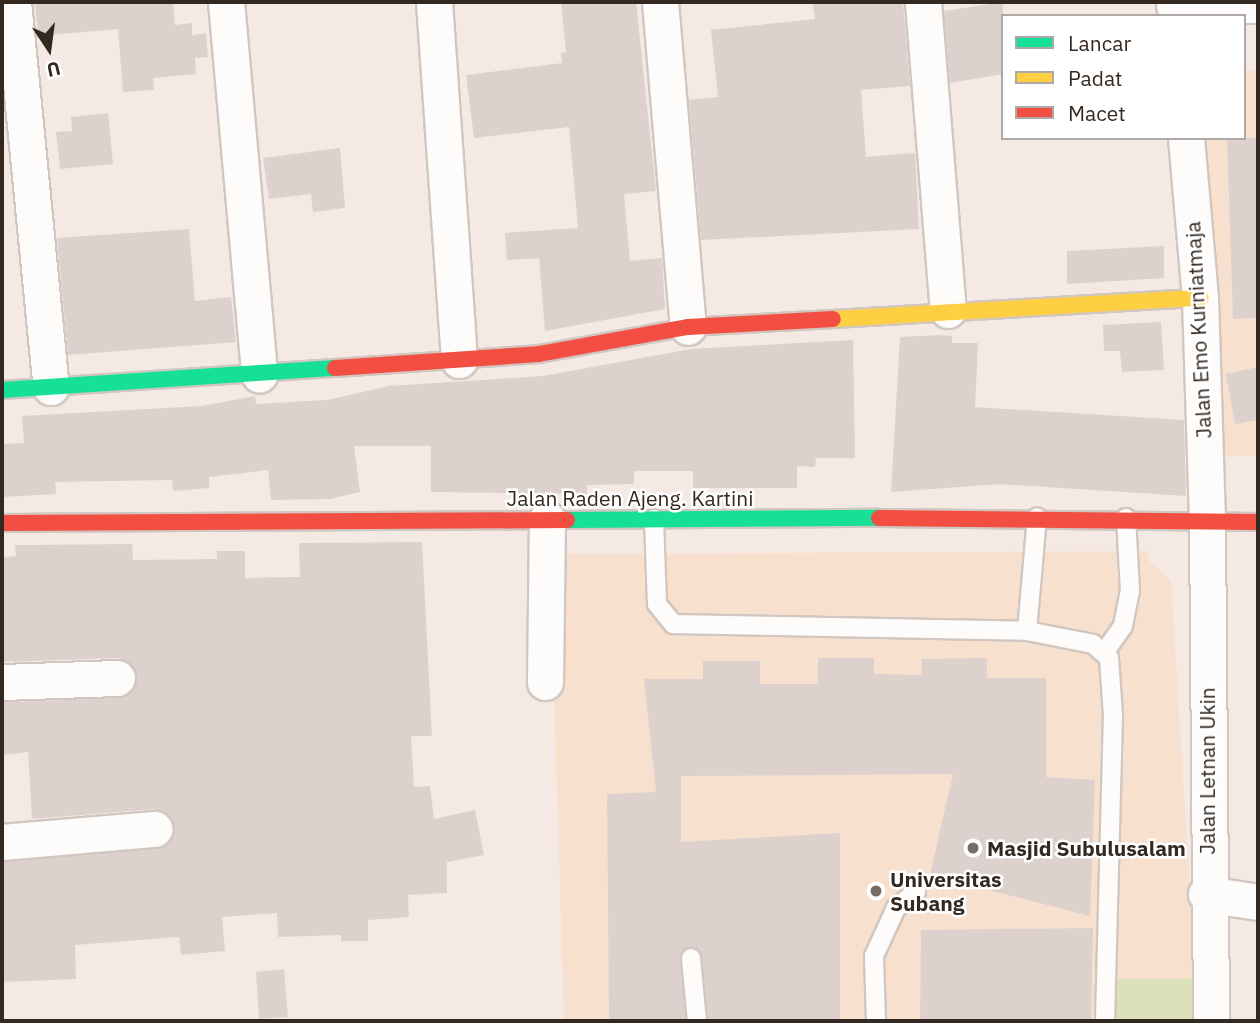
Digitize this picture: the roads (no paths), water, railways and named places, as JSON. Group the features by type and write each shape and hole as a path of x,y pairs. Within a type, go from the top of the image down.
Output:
{"main road":[{"path":"2,390 539,354 688,327 948,310 1200,298"},
{"name":"Jalan Raden Ajeng. Kartini","path":"2,523 1037,517 1258,522"}],"street":[{"path":"13,2 51,387"},
{"path":"226,2 259,374"},
{"path":"434,2 459,360"},
{"path":"660,2 688,327"},
{"path":"923,2 948,310"},
{"path":"1174,8 1258,5"},
{"name":"Jalan Emo Kurniatmaja","path":"1186,140 1200,298 1207,521"},
{"path":"545,682 547,519"},
{"name":"Jalan Letnan Ukin","path":"1207,521 1206,894 1211,1021"},
{"path":"2,681 117,678"},
{"path":"2,842 154,829"},
{"path":"1206,894 1258,902"}],"lane":[{"path":"1027,631 1037,517"},
{"path":"1104,653 1123,626 1130,591 1126,517"},
{"path":"654,519 657,604 673,624 1027,631 1093,644 1104,653 1113,686 1105,1021"},
{"path":"876,1021 873,956 895,908 916,892"},
{"path":"691,958 697,1021"}],"place":[{"name":"Masjid Subulusalam","path":"973,848"},
{"name":"Universitas Subang","path":"876,891"}]}
